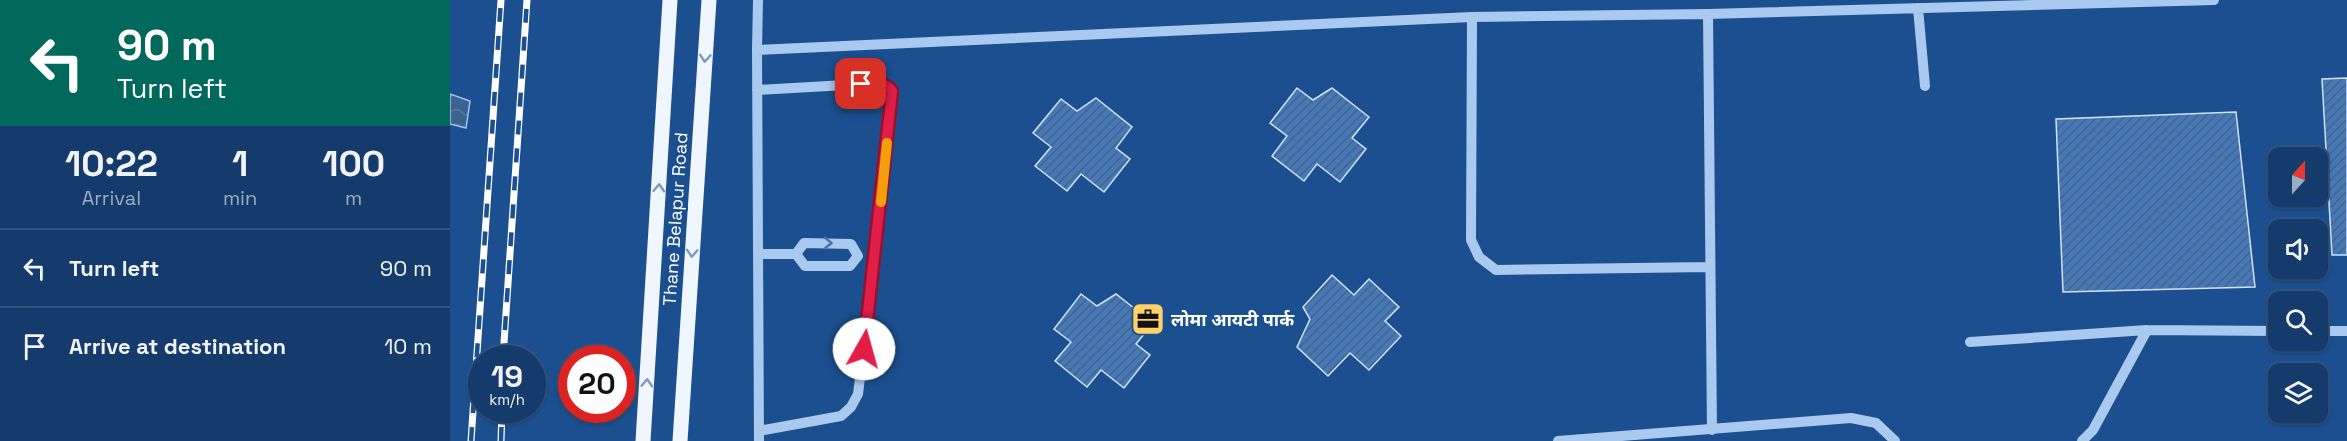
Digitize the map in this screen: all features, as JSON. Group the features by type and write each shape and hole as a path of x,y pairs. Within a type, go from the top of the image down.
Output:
{"main road":[{"name":"Thane Belapur Road","path":"643,441 670,0"},
{"name":"Thane Belapur Road","path":"680,441 709,0"}],"street":[{"path":"757,90 881,83 892,91 875,259 858,394 841,417 759,436 757,90 758,0"},
{"path":"757,50 1473,17 1708,14 2214,0"},
{"path":"1918,8 1925,86"},
{"path":"1708,14 1712,430"},
{"path":"1473,17 1472,240 1479,257 1496,270 1709,267"},
{"path":"796,254 804,243 851,244 858,256 875,259"},
{"path":"758,254 796,254"},
{"path":"796,254 805,266 850,266 858,256"},
{"path":"2082,441 2092,430 2146,330"},
{"path":"1970,342 2146,330 2268,331"},
{"path":"2328,331 2347,332"},
{"path":"1558,441 1851,418 1876,423 1895,441"}],"water":[{"path":"450,94 470,101 466,128 450,124"}],"building":[{"path":"2347,78 2347,255 2332,255 2328,147 2326,147 2322,79"},
{"path":"1297,88 1313,100 1332,88 1369,117 1352,138 1366,149 1340,182 1317,164 1304,181 1272,156 1287,136 1270,123"},
{"path":"1096,98 1132,127 1116,148 1130,159 1104,192 1081,174 1067,191 1035,166 1051,147 1033,133 1061,99 1077,111"},
{"path":"2236,112 2255,287 2063,292 2056,119"},
{"path":"1332,275 1354,295 1369,279 1399,307 1385,321 1401,336 1369,370 1350,353 1328,376 1297,347 1310,319 1303,307"},
{"path":"1081,294 1097,306 1116,294 1153,323 1136,344 1150,355 1124,388 1101,370 1087,387 1055,361 1071,342 1054,329"}],"railway":[{"path":"471,441 501,0"},
{"path":"504,345 527,0"},
{"path":"501,441 502,423"}],"slow traffic":[{"path":"881,202 887,143"}],"place":[{"name":"लोमा आयटी पार्क","path":"1148,319"}],"route":[{"path":"861,84 881,83 892,91 864,349"}]}
